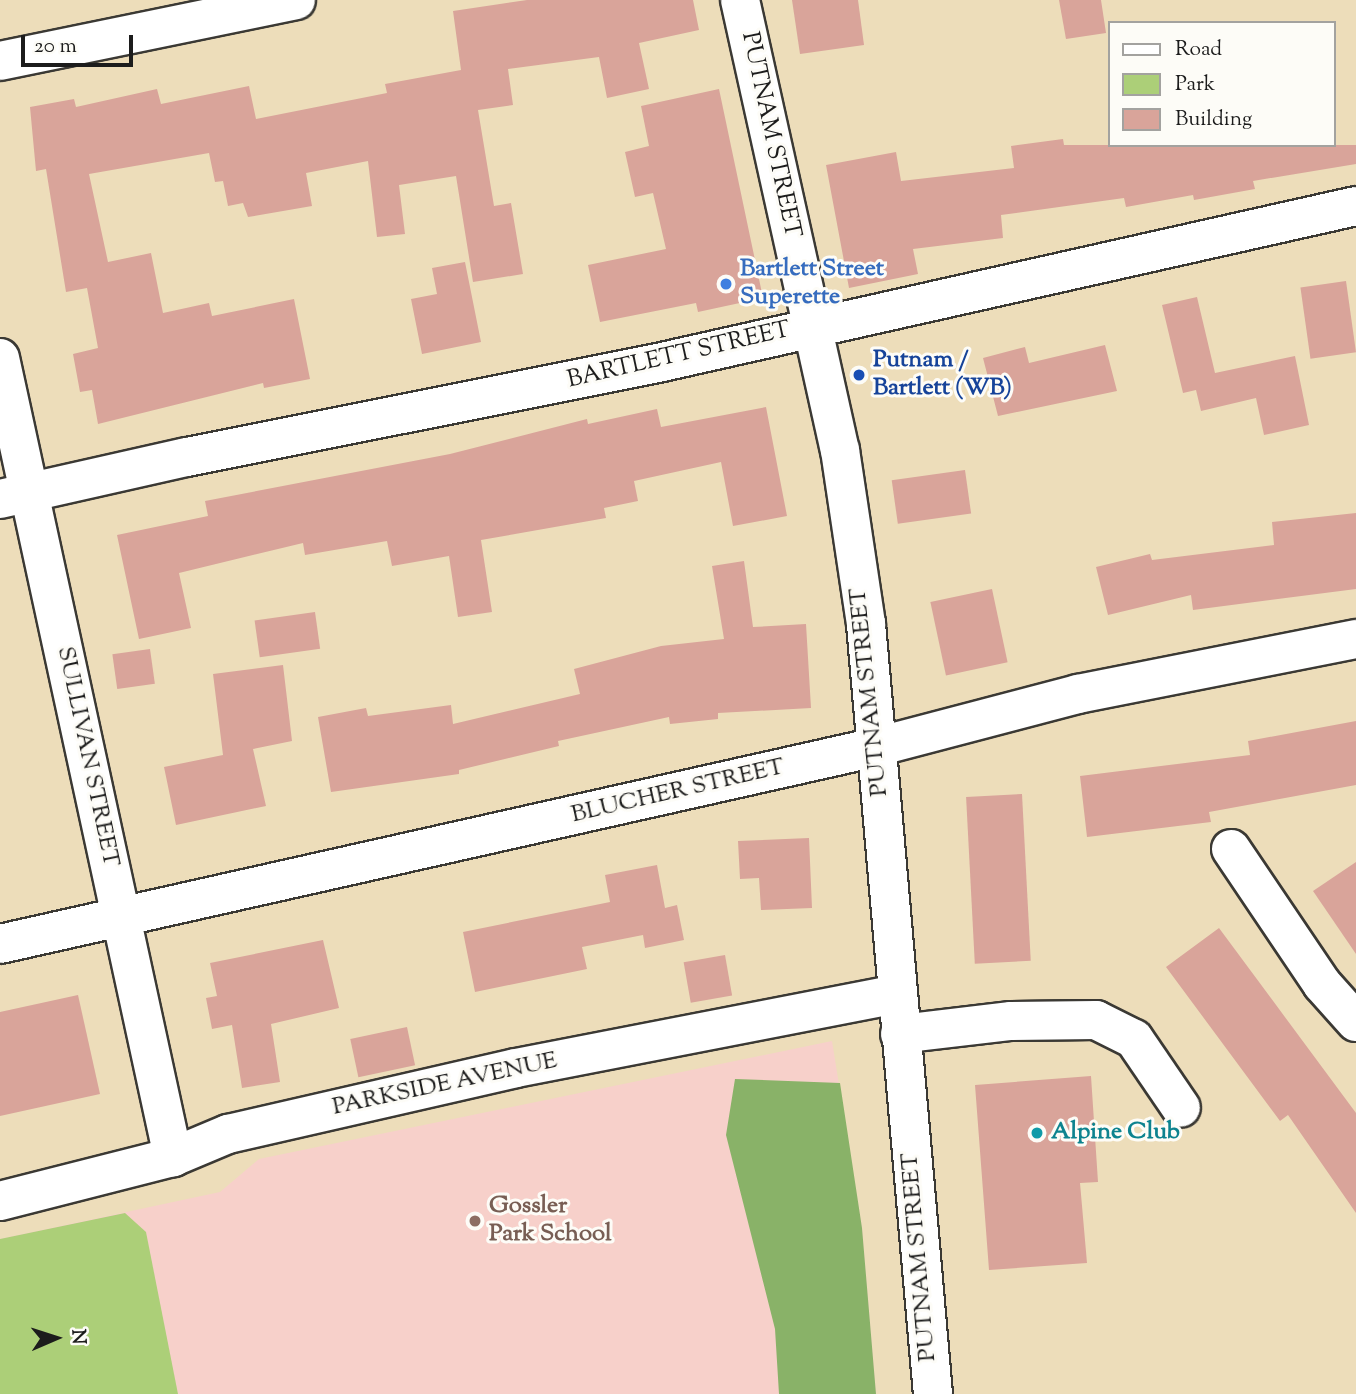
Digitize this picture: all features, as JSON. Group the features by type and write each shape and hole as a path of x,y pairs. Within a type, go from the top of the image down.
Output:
{"street":[{"path":"0,61 296,0"},
{"name":"PUTNAM STREET","path":"740,0 842,463 866,624 896,994 933,1394"},
{"name":"BARTLETT STREET","path":"15,496 662,362 812,326 1356,206"},
{"name":"SULLIVAN STREET","path":"0,358 15,496 122,918 173,1157"},
{"name":"BLUCHER STREET","path":"0,944 876,747 1078,694 1356,639"},
{"path":"1231,849 1322,984 1356,1022"},
{"name":"PARKSIDE AVENUE","path":"0,1202 173,1157 228,1134 516,1068 896,994"},
{"path":"900,1034 1011,1021 1096,1020 1134,1039 1181,1108"}],"shaded area":[{"name":"Gossler Park School","path":"832,1041 862,1228 876,1394 0,1394 0,1239 220,1192 259,1159"}],"green space":[{"path":"735,1079 840,1083 862,1228 876,1394 779,1394 775,1329 726,1135"},
{"path":"125,1213 146,1232 178,1394 0,1394 0,1239"}],"building":[{"path":"527,0 693,0 699,30 639,43 649,89 607,98 599,57 508,69 513,105 478,110 494,206 511,203 523,274 473,282 456,176 399,185 405,234 377,237 368,161 306,173 312,206 248,217 243,203 228,206 223,181 215,182 209,153 89,174 108,262 151,253 163,313 209,303 212,316 294,299 310,379 264,388 263,383 98,424 92,390 80,392 73,354 98,348 87,288 66,292 46,169 36,171 30,107 74,99 76,107 157,89 161,104 249,86 256,119 387,93 385,84 461,70 453,11"},
{"path":"792,0 858,0 864,45 800,54"},
{"path":"1059,0 1101,0 1106,33 1066,39"},
{"path":"719,89 763,298 698,312 696,303 600,322 588,265 666,249 653,193 635,197 625,152 649,146 641,106"},
{"path":"1063,139 1064,145 1108,147 1356,145 1356,164 1253,181 1255,189 1194,200 1193,195 1126,207 1124,198 1001,215 1003,238 913,249 918,274 849,288 826,165 896,152 901,181 1014,168 1011,146"},
{"path":"465,262 481,342 422,354 411,299 437,294 432,268"},
{"path":"1346,281 1356,352 1310,359 1300,287"},
{"path":"1197,297 1215,373 1295,356 1309,425 1264,435 1256,398 1201,411 1196,390 1183,393 1162,305"},
{"path":"1105,345 1117,391 998,416 983,358 1025,347 1029,363"},
{"path":"766,407 787,516 733,526 721,462 634,481 638,501 604,508 606,518 481,540 492,612 458,617 449,556 392,566 387,541 305,555 303,543 179,573 191,628 139,639 117,535 208,516 205,501 450,454 587,419 588,424 657,409 661,427"},
{"path":"965,470 971,514 898,524 892,480"},
{"path":"1356,513 1356,589 1193,610 1191,595 1108,615 1096,567 1150,554 1152,560 1274,545 1272,522"},
{"path":"744,561 753,627 806,624 811,708 718,713 718,719 670,724 669,717 558,741 559,746 459,770 459,774 331,792 318,717 366,708 368,716 451,705 453,724 580,694 574,669 661,646 724,639 712,566"},
{"path":"992,589 1008,662 946,675 930,602"},
{"path":"315,612 320,649 260,657 255,620"},
{"path":"150,649 155,684 117,689 112,654"},
{"path":"283,665 292,741 253,749 266,806 176,825 164,767 223,755 213,674"},
{"path":"1356,721 1356,785 1209,812 1211,822 1087,837 1080,776 1250,755 1248,741"},
{"path":"1022,794 1031,961 975,964 966,797"},
{"path":"809,838 812,908 761,910 759,878 740,879 738,841"},
{"path":"1356,862 1356,954 1313,891"},
{"path":"657,865 665,908 677,905 684,940 645,948 643,935 582,947 587,969 475,992 463,932 610,902 605,875"},
{"path":"1219,928 1356,1113 1356,1213 1288,1115 1280,1121 1166,967"},
{"path":"323,940 339,1008 271,1024 280,1082 242,1088 232,1025 212,1029 206,998 217,996 210,963"},
{"path":"725,955 732,995 691,1003 684,962"},
{"path":"78,995 100,1094 0,1116 0,1012"},
{"path":"407,1027 415,1065 358,1077 350,1039"},
{"name":"Alpine Club","path":"1091,1076 1098,1182 1080,1183 1087,1263 989,1270 975,1085"}],"place":[{"name":"Bartlett Street Superette","path":"726,284"},
{"name":"Putnam / Bartlett (WB)","path":"859,375"},
{"name":"Alpine Club","path":"1037,1133"},
{"name":"Gossler Park School","path":"475,1221"}]}
